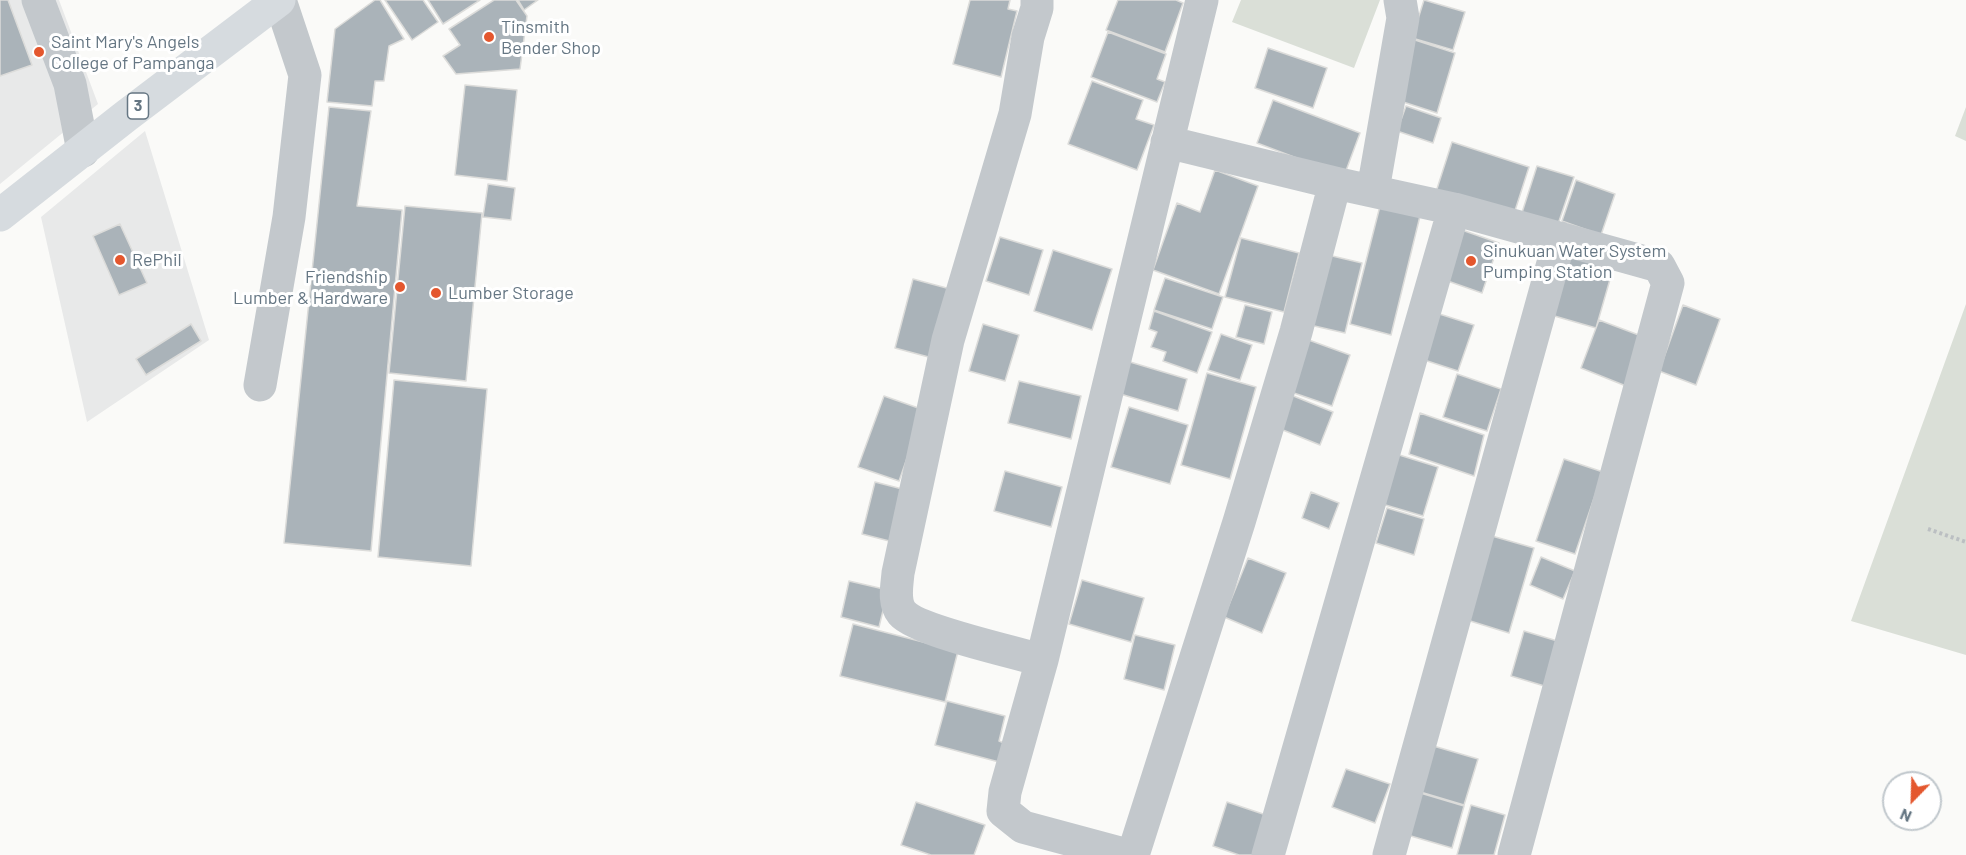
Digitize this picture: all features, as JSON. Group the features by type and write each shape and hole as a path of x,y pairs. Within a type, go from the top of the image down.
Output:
{"highway":[{"name":"3","path":"0,215 280,0"}],"street":[{"path":"38,0 70,84 83,151"},
{"path":"260,385 289,217 305,75 280,0"},
{"path":"1037,0 1014,114 948,340 898,573 896,596 902,614 925,627 1042,660"},
{"path":"1127,855 1023,827 1003,811 1005,792 1042,660 1202,0"},
{"path":"1373,190 1403,18 1400,0"},
{"path":"1167,142 1454,209 1659,266 1668,284 1514,855"},
{"path":"1132,855 1293,344 1335,183"},
{"path":"1268,855 1454,209"},
{"path":"1389,855 1560,238"}],"path":[{"path":"1928,529 1966,542"}],"shaded area":[{"name":"Saint Mary's Angels College of Pampanga","path":"0,0 59,0 98,104 0,184"},
{"path":"1241,0 1380,0 1354,68 1232,22"},
{"path":"1966,107 1966,141 1955,136"},
{"path":"145,131 209,340 87,422 41,217"},
{"path":"1966,304 1966,655 1851,621"}],"building":[{"name":"Saint Mary's Angels College of Pampanga","path":"0,0 8,0 32,65 0,76"},
{"path":"375,0 380,0 404,39 389,46 384,81 375,81 372,106 327,102 335,29"},
{"path":"385,0 423,0 438,22 412,40"},
{"path":"428,0 480,0 443,24"},
{"name":"Tinsmith Bender Shop","path":"494,0 516,0 527,16 520,69 456,74 443,56 460,45 449,29"},
{"path":"518,0 538,0 524,10"},
{"path":"970,0 1010,0 1008,9 1017,11 1001,77 953,64"},
{"path":"1118,0 1176,0 1183,3 1165,52 1106,30"},
{"path":"1424,0 1465,12 1453,50 1412,38"},
{"path":"1108,32 1166,54 1157,79 1165,82 1157,102 1091,77"},
{"path":"1412,39 1455,53 1437,113 1394,99"},
{"path":"1268,48 1327,68 1313,108 1255,88"},
{"path":"1092,81 1143,100 1136,119 1154,125 1137,170 1068,144"},
{"path":"465,85 517,90 507,181 455,175"},
{"path":"1273,100 1360,133 1344,176 1257,143"},
{"path":"1406,106 1441,118 1433,143 1397,131"},
{"path":"329,107 371,111 357,206 402,210 371,551 284,543"},
{"path":"1452,142 1529,167 1512,220 1435,195"},
{"path":"1537,166 1574,177 1555,233 1519,222"},
{"path":"1215,170 1258,186 1219,294 1153,270 1177,203 1200,212"},
{"path":"1576,180 1615,194 1601,235 1562,221"},
{"path":"488,184 515,188 511,220 483,217"},
{"name":"Lumber Storage","path":"405,206 482,213 466,381 389,373"},
{"path":"1380,206 1420,216 1391,335 1350,324"},
{"name":"RePhil","path":"120,224 147,283 119,295 93,236"},
{"name":"Sinukuan Water System Pumping Station","path":"1459,229 1499,243 1482,293 1442,279"},
{"path":"1000,237 1043,250 1029,295 986,281"},
{"path":"1241,238 1299,253 1284,312 1225,297"},
{"path":"1053,250 1112,269 1092,330 1034,311"},
{"path":"1328,255 1362,263 1345,333 1310,325"},
{"path":"1567,256 1613,269 1596,328 1551,315"},
{"path":"1165,278 1223,297 1212,329 1154,310"},
{"path":"913,279 954,290 936,359 895,348"},
{"path":"1245,305 1272,312 1264,344 1236,337"},
{"path":"1683,305 1720,319 1696,385 1659,371"},
{"path":"1154,311 1212,332 1197,373 1163,361 1166,352 1151,347 1157,332 1149,329"},
{"path":"1430,311 1474,325 1458,371 1415,357"},
{"path":"1599,320 1644,337 1626,386 1581,368"},
{"path":"191,324 201,341 146,375 136,359"},
{"path":"983,324 1019,335 1005,381 969,371"},
{"path":"1221,334 1252,345 1240,380 1208,370"},
{"path":"1306,339 1350,355 1332,406 1288,391"},
{"path":"1120,359 1187,379 1178,411 1110,391"},
{"path":"1207,373 1256,387 1230,479 1181,465"},
{"path":"1457,374 1501,389 1487,431 1443,417"},
{"path":"394,380 487,389 471,566 378,557"},
{"path":"1019,381 1081,396 1071,439 1008,423"},
{"path":"1291,395 1333,412 1320,445 1278,428"},
{"path":"884,396 924,410 899,481 858,467"},
{"path":"1129,407 1188,425 1170,484 1111,467"},
{"path":"1420,413 1484,435 1474,476 1409,454"},
{"path":"1396,454 1438,467 1423,516 1382,504"},
{"path":"1564,459 1603,472 1575,554 1536,541"},
{"path":"1005,471 1062,487 1051,527 994,511"},
{"path":"875,482 910,491 897,543 862,534"},
{"path":"1311,492 1339,503 1329,529 1302,518"},
{"path":"1387,508 1424,519 1414,555 1376,543"},
{"path":"1492,536 1534,548 1509,633 1467,620"},
{"path":"1541,557 1575,571 1563,599 1530,585"},
{"path":"1248,558 1286,573 1262,633 1224,617"},
{"path":"1082,580 1144,598 1131,642 1069,624"},
{"path":"849,581 888,590 879,627 841,617"},
{"path":"853,624 958,651 945,702 840,676"},
{"path":"1524,631 1564,643 1551,688 1511,676"},
{"path":"1135,635 1175,645 1164,690 1124,679"},
{"path":"947,701 1005,716 999,741 1004,743 999,762 935,745"},
{"path":"1430,745 1478,759 1464,805 1417,791"},
{"path":"1346,769 1390,784 1375,823 1332,807"},
{"path":"1417,792 1464,806 1452,848 1404,834"},
{"path":"916,802 985,825 974,855 931,855 901,845"},
{"path":"1227,802 1266,815 1253,855 1239,855 1213,846"},
{"path":"1471,805 1505,815 1494,855 1457,855"}],"place":[{"name":"Tinsmith Bender Shop","path":"489,37"},
{"name":"Saint Mary's Angels College of Pampanga","path":"39,52"},
{"name":"RePhil","path":"120,260"},
{"name":"Sinukuan Water System Pumping Station","path":"1471,261"},
{"name":"Friendship Lumber & Hardware","path":"400,287"},
{"name":"Lumber Storage","path":"436,293"}]}
